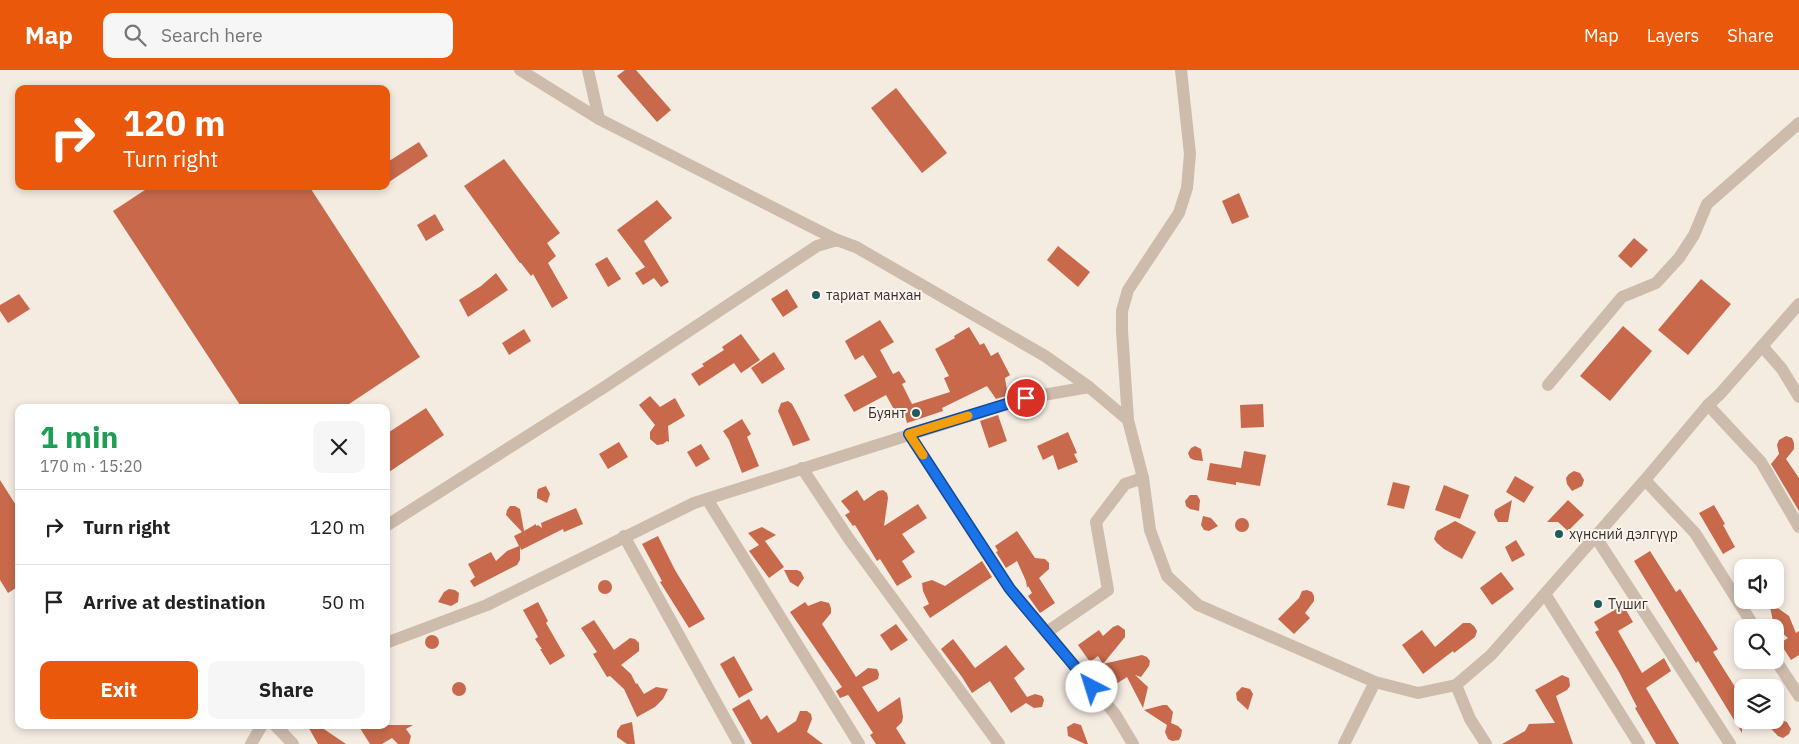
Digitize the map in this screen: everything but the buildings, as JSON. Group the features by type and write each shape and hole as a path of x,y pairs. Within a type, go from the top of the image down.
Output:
{"street":[{"path":"520,70 599,119 838,240 856,247 1045,356 1089,387 1128,420"},
{"path":"588,70 599,119"},
{"path":"1181,70 1190,154 1187,188 1179,213 1128,290 1122,311 1128,420 1143,478 1150,530 1167,576 1198,605 1376,682 1418,693 1456,685 1491,655 1645,480 1708,405 1799,304"},
{"path":"1548,385 1622,297 1656,283 1679,258 1694,235 1707,204 1799,123"},
{"path":"390,523 603,388 816,246 838,240"},
{"path":"1762,346 1782,368 1799,397"},
{"path":"390,641 487,605 694,503 1026,398 1089,387"},
{"path":"1708,405 1761,462 1799,527"},
{"path":"909,434 1010,589 1115,714 1133,744"},
{"path":"802,468 849,539 999,744"},
{"path":"1047,632 1108,590 1096,522 1125,484 1143,478"},
{"path":"1645,480 1695,532 1749,619"},
{"path":"707,499 859,744"},
{"path":"624,536 739,744"},
{"path":"1595,536 1730,744"},
{"path":"1545,594 1639,744"},
{"path":"1781,669 1799,696"},
{"path":"1344,744 1376,682"},
{"path":"1456,685 1470,719 1486,744"},
{"path":"251,744 260,729"},
{"path":"279,729 293,744"}],"slow traffic":[{"path":"923,455 909,434 968,416"}],"place":[{"name":"тариат манхан","path":"816,295"},
{"name":"Буянт","path":"916,413"},
{"name":"хүнсний дэлгүүр","path":"1559,534"},
{"name":"Түшиг","path":"1598,604"}],"route":[{"path":"1026,398 909,434 1010,589 1092,687"}]}
